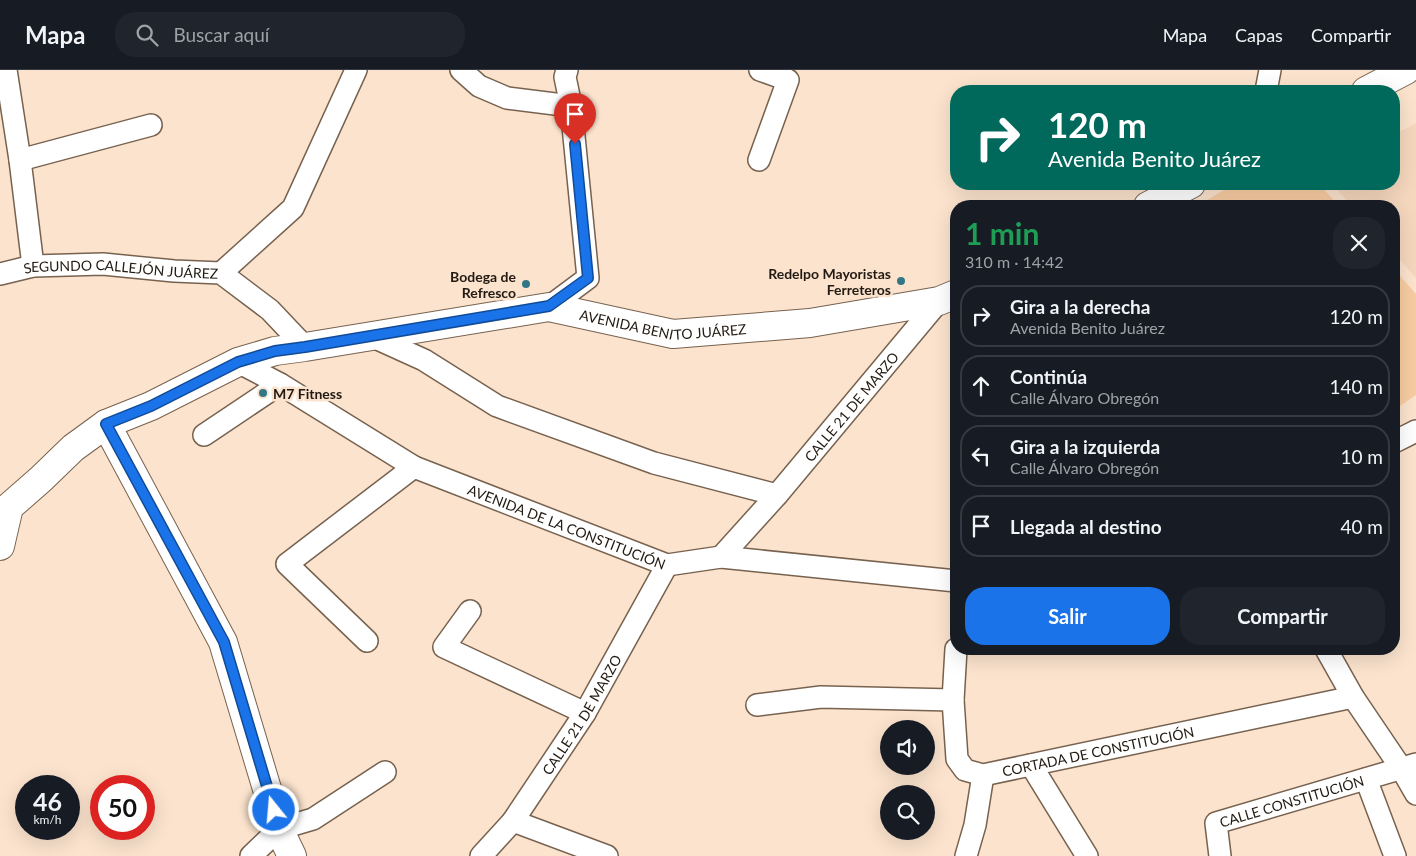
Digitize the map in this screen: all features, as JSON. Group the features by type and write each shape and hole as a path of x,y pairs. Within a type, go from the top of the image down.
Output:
{"main road":[{"path":"1377,85 1406,70"},
{"path":"1160,200 1179,190"},
{"name":"AVENIDA BENITO JUÁREZ","path":"0,546 4,498 41,479 74,448 106,424 151,406 238,362 275,351 549,306 672,334 810,323 948,298"},
{"path":"106,424 224,642 279,829 292,856"}],"street":[{"path":"6,70 20,160 33,266"},
{"path":"221,273 293,208 356,70"},
{"path":"461,70 479,86 506,98 571,106"},
{"path":"549,306 588,278 571,106 565,77 568,70"},
{"path":"759,160 788,80 760,70"},
{"path":"1267,85 1270,70"},
{"path":"20,160 151,125"},
{"name":"SEGUNDO CALLEJÓN JUÁREZ","path":"0,274 33,266 103,264 174,271 221,273 270,310 305,347"},
{"name":"CALLE 21 DE MARZO","path":"721,556 777,495 948,298"},
{"path":"371,336 424,360 497,406 654,462 777,495"},
{"name":"AVENIDA DE LA CONSTITUCIÓN","path":"238,362 280,384 414,467 667,565 721,556 950,580"},
{"path":"204,435 280,384"},
{"path":"1400,439 1416,431"},
{"path":"367,641 286,564 414,467"},
{"name":"CALLE 21 DE MARZO","path":"481,856 513,821 586,713 667,565"},
{"path":"470,611 444,647 586,713"},
{"name":"CORTADA DE CONSTITUCIÓN","path":"956,655 953,700 957,759 965,770 983,775 1353,697"},
{"path":"1329,655 1353,697 1409,766 1416,794"},
{"path":"757,704 821,697 953,700"},
{"path":"1030,765 1087,856"},
{"name":"CALLE CONSTITUCIÓN","path":"1220,856 1216,823 1409,766"},
{"path":"251,856 279,829 313,819 385,772"},
{"path":"966,856 975,826 983,775"},
{"path":"1366,779 1395,856"},
{"path":"513,821 607,856"}],"shaded area":[{"path":"1416,123 1416,278 1400,260 1400,200 1347,200 1337,190 1400,190 1400,132"},
{"path":"1224,190 1324,190 1334,200 1207,200"},
{"path":"1400,276 1416,294 1416,395 1400,406"}],"place":[{"name":"Redelpo Mayoristas Ferreteros","path":"901,281"},
{"name":"Bodega de Refresco","path":"526,284"},
{"name":"M7 Fitness","path":"263,393"}],"route":[{"path":"274,810 224,642 106,424 151,406 238,362 275,351 549,306 588,278 575,144"}]}
